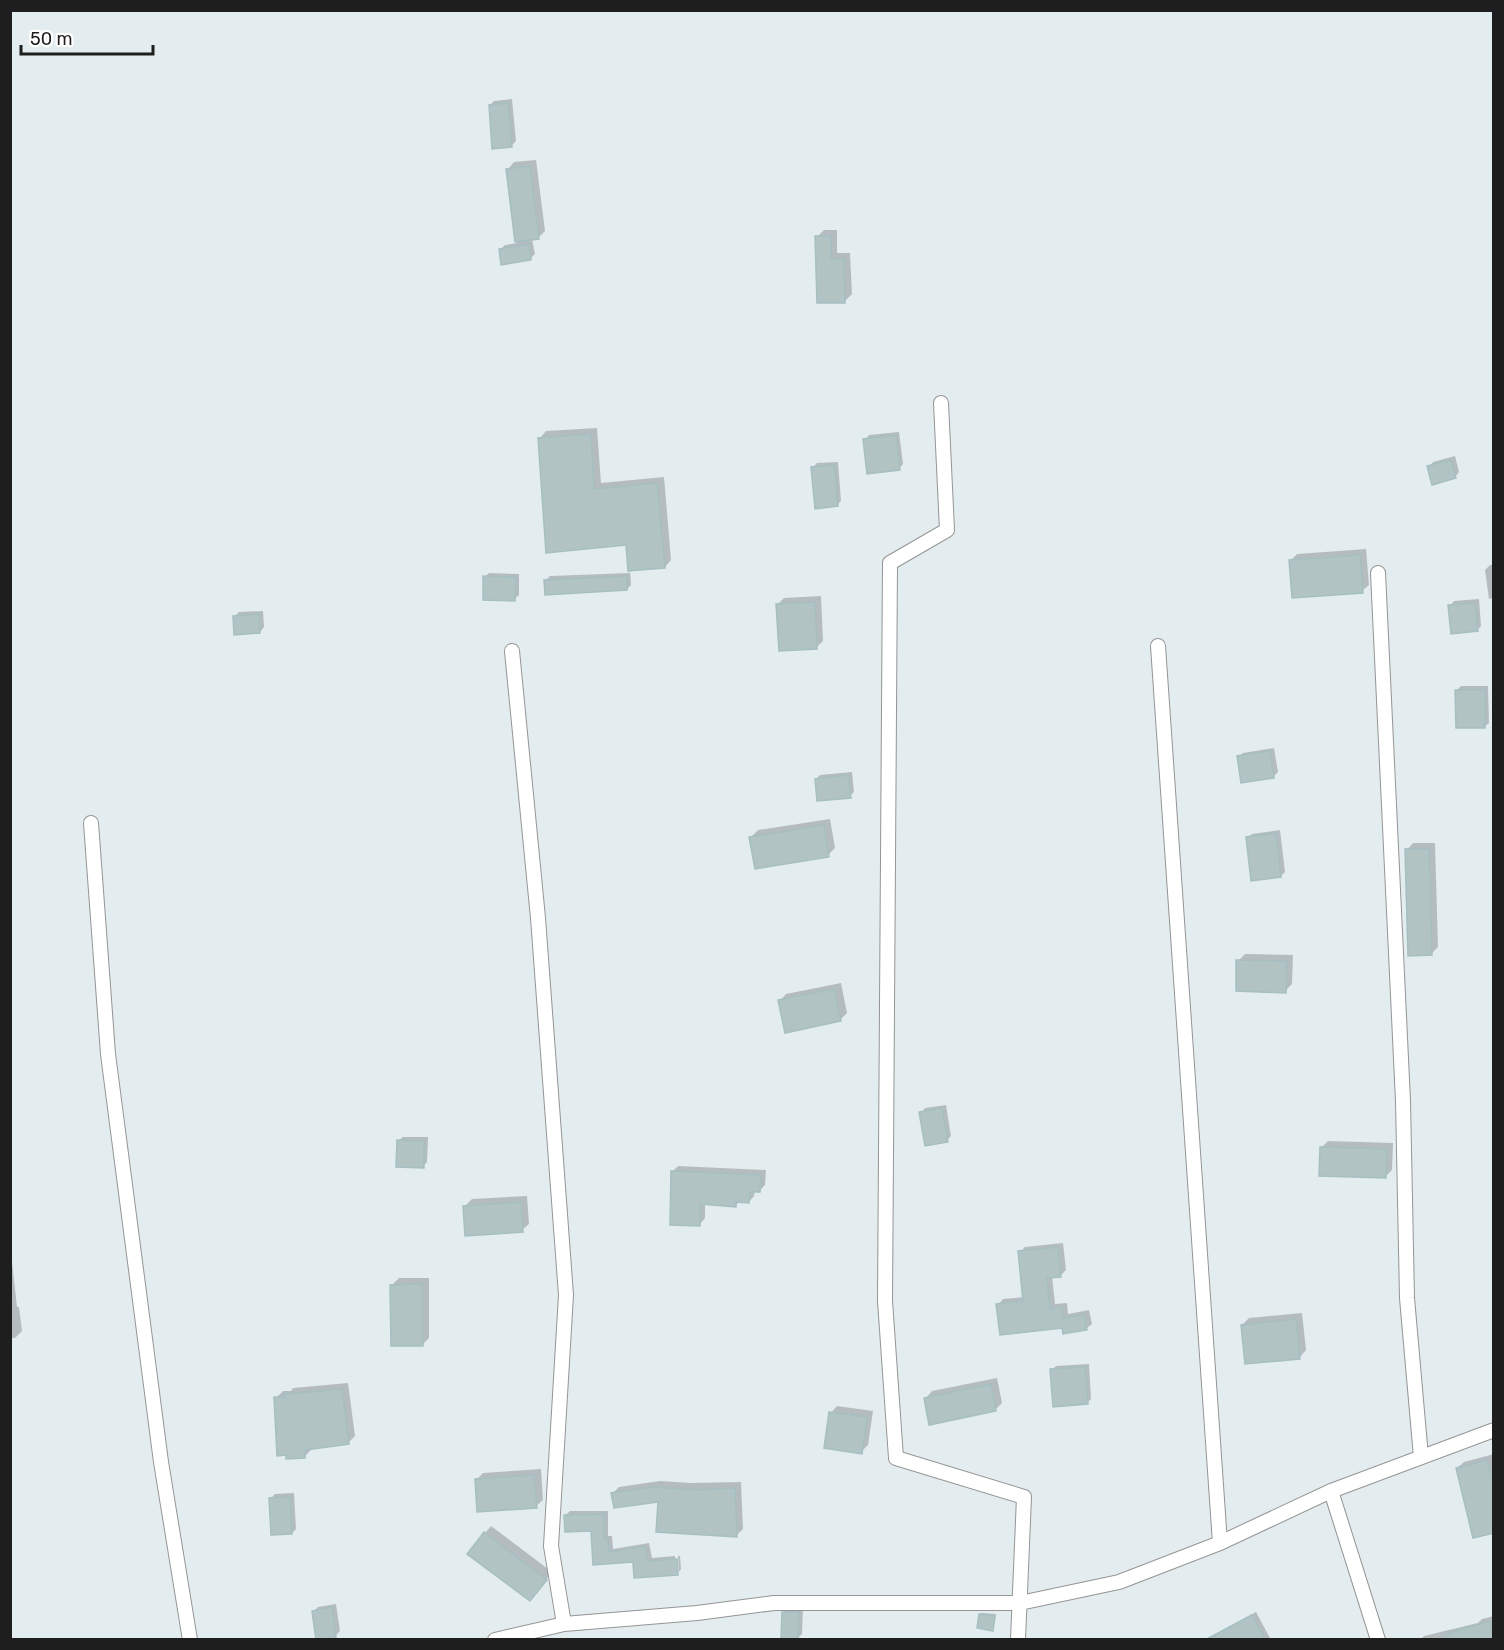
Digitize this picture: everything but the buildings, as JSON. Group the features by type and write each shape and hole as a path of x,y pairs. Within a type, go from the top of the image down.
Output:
{"street":[{"path":"941,403 947,530 890,563 885,1300 896,1458 1024,1497 1018,1640"},
{"path":"1378,573 1403,1101 1407,1298 1421,1457"},
{"path":"1158,646 1220,1543"},
{"path":"512,651 538,918 566,1295 551,1546 564,1624"},
{"path":"91,824 108,1054 161,1462 190,1640"},
{"path":"495,1640 564,1624 697,1613 774,1603 1020,1603 1119,1582 1220,1543 1331,1491 1494,1430"},
{"path":"1331,1491 1378,1640"}]}
